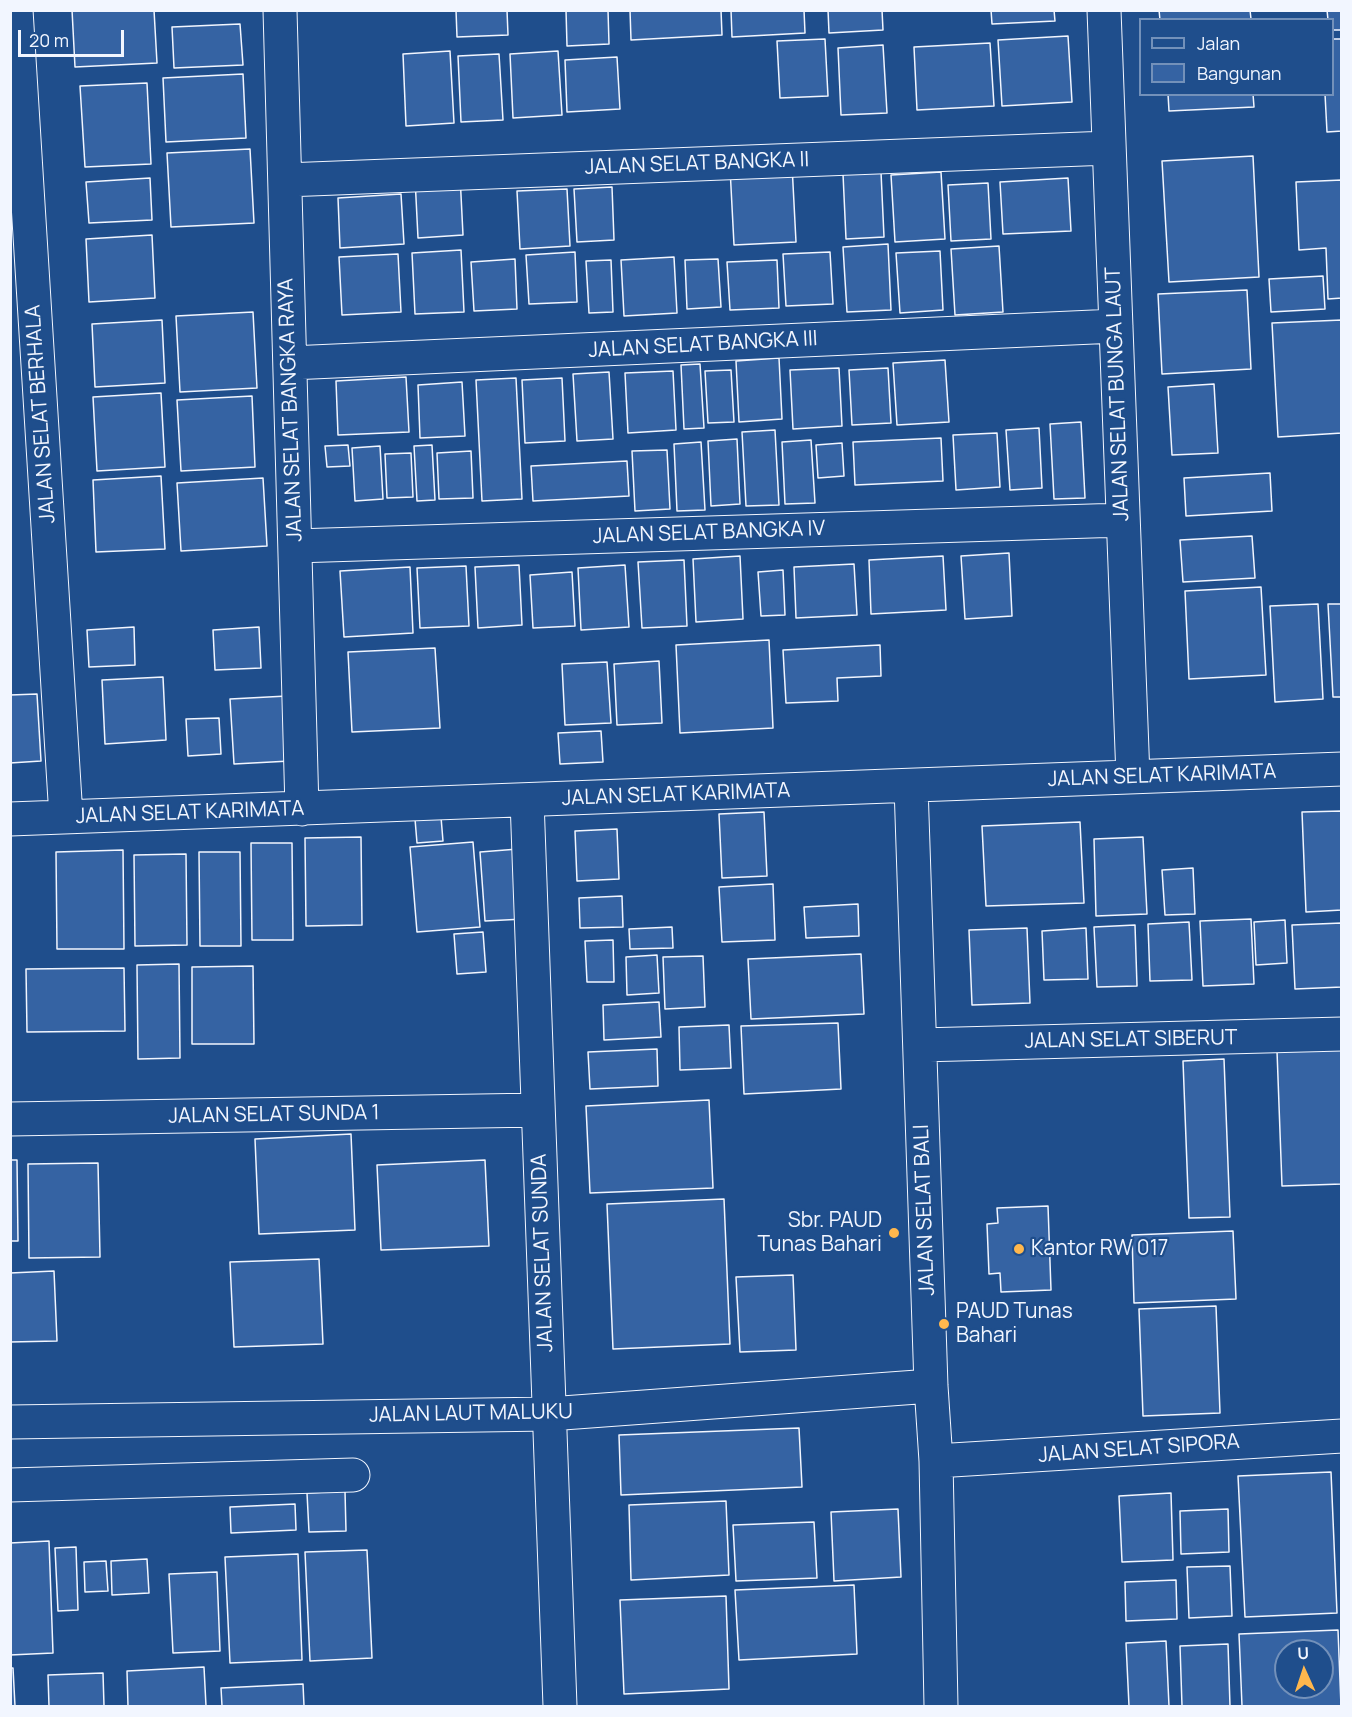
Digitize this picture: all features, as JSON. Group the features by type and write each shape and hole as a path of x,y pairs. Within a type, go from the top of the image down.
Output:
{"street":[{"name":"JALAN SELAT BERHALA","path":"16,10 66,817"},
{"name":"JALAN SELAT BANGKA RAYA","path":"280,10 302,809"},
{"name":"JALAN SELAT BUNGA LAUT","path":"1104,10 1133,777"},
{"name":"JALAN SELAT BANGKA II","path":"285,180 1109,148"},
{"name":"JALAN SELAT BANGKA III","path":"290,363 1116,326"},
{"name":"JALAN SELAT BANGKA IV","path":"294,546 1123,520"},
{"name":"JALAN SELAT KARIMATA","path":"10,819 1341,769"},
{"name":"JALAN SELAT BALI","path":"911,786 931,1386 936,1461 941,1707"},
{"name":"JALAN SELAT SUNDA","path":"527,800 560,1707"},
{"name":"JALAN SELAT SIBERUT","path":"920,1045 1341,1034"},
{"name":"JALAN SELAT SUNDA 1","path":"10,1119 538,1110"},
{"name":"JALAN LAUT MALUKU","path":"10,1422 549,1414 931,1386"},
{"name":"JALAN SELAT SIPORA","path":"936,1461 1341,1436"},
{"path":"10,1485 353,1475"}],"building":[{"path":"72,10 154,10 157,63 75,67"},
{"path":"456,10 507,10 508,35 457,37"},
{"path":"566,10 608,10 609,44 567,46"},
{"path":"630,10 721,10 722,35 631,40"},
{"path":"731,10 804,10 805,33 732,37"},
{"path":"828,10 882,10 883,30 829,33"},
{"path":"991,10 1054,10 1055,21 992,24"},
{"path":"1159,10 1250,10 1251,18 1160,18"},
{"path":"1327,10 1342,10 1342,30 1334,30 1334,18 1328,18"},
{"path":"240,24 243,65 174,68 172,27"},
{"path":"1068,36 1072,102 1002,106 998,40"},
{"path":"825,39 828,96 780,98 777,41"},
{"path":"1334,39 1342,39 1342,131 1327,132 1325,96 1334,96"},
{"path":"990,43 994,106 917,110 914,47"},
{"path":"883,45 887,113 841,115 838,48"},
{"path":"450,51 454,123 406,126 403,54"},
{"path":"558,51 562,115 513,118 510,54"},
{"path":"499,54 503,120 461,122 458,56"},
{"path":"617,57 620,109 567,112 565,60"},
{"path":"243,74 246,138 166,142 163,78"},
{"path":"147,83 151,164 85,167 80,86"},
{"path":"1168,96 1253,96 1254,107 1169,111"},
{"path":"250,149 254,223 171,227 167,153"},
{"path":"1253,156 1259,277 1169,282 1162,161"},
{"path":"792,165 796,242 734,245 730,168"},
{"path":"881,172 884,237 846,239 843,174"},
{"path":"941,172 945,239 895,242 891,175"},
{"path":"460,175 463,235 418,238 415,178"},
{"path":"150,178 152,220 89,223 86,182"},
{"path":"1068,178 1071,231 1003,234 1000,182"},
{"path":"1342,180 1342,298 1328,299 1326,248 1299,250 1296,182"},
{"path":"988,183 991,239 951,241 948,185"},
{"path":"612,187 614,240 577,242 574,189"},
{"path":"567,189 570,246 520,249 517,191"},
{"path":"401,194 404,244 340,248 338,198"},
{"path":"152,235 155,298 89,302 86,239"},
{"path":"888,244 891,310 847,312 843,247"},
{"path":"999,246 1003,312 955,315 951,249"},
{"path":"461,250 464,312 415,314 412,253"},
{"path":"940,251 943,310 900,313 896,253"},
{"path":"575,252 577,302 529,304 526,255"},
{"path":"830,252 833,304 786,306 783,254"},
{"path":"398,254 401,312 342,315 339,257"},
{"path":"674,257 677,313 624,316 621,260"},
{"path":"515,259 517,309 474,311 471,262"},
{"path":"718,259 721,307 687,309 685,260"},
{"path":"611,260 613,312 589,313 586,261"},
{"path":"777,260 779,308 730,310 727,262"},
{"path":"1323,276 1325,309 1271,312 1269,279"},
{"path":"1247,290 1251,369 1162,374 1158,294"},
{"path":"253,312 257,388 180,392 176,316"},
{"path":"162,320 165,383 95,387 92,324"},
{"path":"1342,320 1342,433 1278,437 1272,323"},
{"path":"779,358 782,419 739,422 736,361"},
{"path":"945,360 949,422 897,425 893,363"},
{"path":"700,364 704,428 684,429 681,365"},
{"path":"839,368 842,426 793,429 790,370"},
{"path":"888,368 891,423 852,425 849,370"},
{"path":"731,370 734,422 708,423 705,371"},
{"path":"673,371 676,430 628,433 625,373"},
{"path":"609,372 613,439 577,441 573,374"},
{"path":"406,377 409,432 338,435 336,381"},
{"path":"516,378 522,499 482,501 476,380"},
{"path":"562,378 565,441 525,443 522,380"},
{"path":"462,382 465,436 420,438 418,385"},
{"path":"1214,384 1218,453 1172,455 1168,387"},
{"path":"161,393 165,467 97,471 93,397"},
{"path":"252,396 255,467 181,471 177,400"},
{"path":"1081,422 1085,498 1054,499 1050,424"},
{"path":"1039,428 1042,488 1010,490 1006,430"},
{"path":"775,430 779,505 746,506 742,432"},
{"path":"997,433 1000,487 956,490 953,435"},
{"path":"941,438 943,481 855,485 853,442"},
{"path":"737,439 740,504 711,506 708,441"},
{"path":"811,440 815,503 785,504 782,442"},
{"path":"701,442 705,510 677,511 674,444"},
{"path":"842,443 844,476 818,478 816,445"},
{"path":"348,445 350,466 327,467 325,446"},
{"path":"432,445 435,500 417,501 414,446"},
{"path":"380,446 383,499 355,501 352,448"},
{"path":"667,450 670,509 635,511 632,451"},
{"path":"471,451 473,498 439,499 437,453"},
{"path":"411,453 413,497 387,498 385,454"},
{"path":"627,461 629,496 533,501 531,466"},
{"path":"1270,473 1272,511 1186,516 1184,478"},
{"path":"161,476 165,549 96,552 93,480"},
{"path":"263,478 267,546 181,551 177,483"},
{"path":"1252,536 1255,578 1183,582 1180,540"},
{"path":"1009,553 1012,616 965,619 961,556"},
{"path":"740,556 743,619 696,622 693,559"},
{"path":"943,556 946,610 871,614 869,560"},
{"path":"684,560 687,626 642,628 638,562"},
{"path":"854,564 857,615 796,618 794,567"},
{"path":"519,565 522,625 478,628 475,567"},
{"path":"625,565 629,627 581,630 578,568"},
{"path":"466,566 469,626 420,628 417,568"},
{"path":"410,567 413,633 344,637 340,571"},
{"path":"783,570 785,615 761,616 758,572"},
{"path":"572,572 575,626 533,628 530,575"},
{"path":"1261,587 1266,675 1189,679 1185,591"},
{"path":"1318,604 1323,699 1275,702 1270,606"},
{"path":"1328,604 1342,604 1342,697 1333,697"},
{"path":"134,627 135,665 89,667 87,630"},
{"path":"259,627 261,668 215,670 213,630"},
{"path":"769,640 773,728 680,733 676,645"},
{"path":"880,645 881,676 837,678 838,701 786,703 783,650"},
{"path":"435,648 440,728 352,732 348,652"},
{"path":"659,661 662,723 617,725 614,664"},
{"path":"607,662 611,723 565,725 562,664"},
{"path":"163,677 166,740 105,744 102,680"},
{"path":"37,694 41,761 10,763 10,695"},
{"path":"287,696 290,761 234,764 230,699"},
{"path":"219,718 221,754 188,756 186,719"},
{"path":"601,731 603,762 560,764 558,733"},
{"path":"1342,811 1342,910 1306,912 1302,812"},
{"path":"764,812 767,876 722,878 719,814"},
{"path":"441,817 443,841 417,843 415,819"},
{"path":"1080,822 1084,903 986,906 982,826"},
{"path":"617,829 619,879 577,881 575,831"},
{"path":"361,837 362,925 306,926 305,838"},
{"path":"1143,837 1147,914 1096,916 1094,839"},
{"path":"473,842 480,927 417,932 410,847"},
{"path":"251,843 292,843 293,940 252,940"},
{"path":"518,849 524,919 485,921 480,852"},
{"path":"123,850 124,949 57,949 56,852"},
{"path":"199,852 240,852 241,946 200,946"},
{"path":"186,854 187,945 135,946 134,855"},
{"path":"1193,868 1195,914 1165,915 1162,870"},
{"path":"773,884 775,940 722,942 719,887"},
{"path":"622,896 623,927 580,928 579,898"},
{"path":"858,904 859,936 806,938 804,907"},
{"path":"1251,919 1254,984 1203,986 1200,921"},
{"path":"1285,920 1287,963 1256,965 1254,922"},
{"path":"1189,922 1192,980 1150,981 1148,924"},
{"path":"1342,923 1342,987 1295,989 1292,925"},
{"path":"1135,925 1137,986 1097,987 1094,927"},
{"path":"672,927 673,948 630,949 629,929"},
{"path":"1027,928 1030,1003 972,1005 969,930"},
{"path":"1086,928 1088,979 1044,980 1042,931"},
{"path":"483,932 486,972 457,974 454,934"},
{"path":"613,940 614,982 587,982 585,941"},
{"path":"861,954 864,1014 751,1019 748,959"},
{"path":"657,955 659,993 627,995 626,957"},
{"path":"703,956 705,1007 665,1009 663,957"},
{"path":"179,964 180,1058 138,1059 137,965"},
{"path":"253,966 254,1044 192,1044 192,967"},
{"path":"124,968 125,1031 27,1032 26,969"},
{"path":"659,1002 661,1037 604,1040 603,1005"},
{"path":"838,1023 841,1089 744,1094 741,1026"},
{"path":"729,1025 731,1068 680,1070 679,1027"},
{"path":"1342,1048 1342,1184 1282,1186 1277,1051"},
{"path":"657,1049 658,1086 590,1089 588,1052"},
{"path":"1224,1059 1230,1217 1189,1218 1183,1061"},
{"path":"709,1100 713,1188 590,1193 586,1106"},
{"path":"351,1134 355,1230 259,1234 255,1139"},
{"path":"10,1160 17,1160 18,1241 10,1241"},
{"path":"485,1160 489,1246 381,1250 377,1165"},
{"path":"98,1163 100,1257 29,1258 28,1164"},
{"path":"724,1199 730,1344 613,1349 607,1204"},
{"name":"Kantor RW 017","path":"1048,1206 1051,1290 1001,1292 1000,1273 989,1274 987,1224 998,1223 997,1208"},
{"path":"1233,1231 1236,1299 1134,1303 1132,1235"},
{"path":"319,1259 323,1344 234,1347 230,1262"},
{"path":"54,1271 57,1341 10,1342 10,1273"},
{"path":"793,1275 796,1350 740,1352 736,1277"},
{"path":"1216,1306 1220,1413 1143,1416 1139,1309"},
{"path":"799,1428 802,1487 621,1495 619,1435"},
{"path":"1331,1472 1337,1613 1245,1617 1238,1476"},
{"path":"345,1491 346,1531 309,1532 307,1493"},
{"path":"1171,1493 1173,1560 1122,1562 1119,1496"},
{"path":"726,1501 729,1575 631,1580 629,1505"},
{"path":"295,1504 296,1530 231,1533 230,1507"},
{"path":"898,1509 901,1577 834,1581 831,1512"},
{"path":"1228,1509 1229,1552 1181,1554 1180,1511"},
{"path":"814,1522 817,1578 736,1581 733,1525"},
{"path":"49,1541 53,1653 10,1655 10,1543"},
{"path":"76,1547 78,1610 58,1611 55,1548"},
{"path":"367,1550 372,1658 310,1661 305,1552"},
{"path":"298,1554 302,1660 230,1663 225,1557"},
{"path":"147,1559 149,1593 112,1595 111,1561"},
{"path":"106,1561 108,1591 85,1592 84,1562"},
{"path":"1230,1566 1232,1616 1189,1618 1187,1567"},
{"path":"217,1572 220,1651 173,1653 169,1574"},
{"path":"1176,1580 1177,1619 1126,1621 1125,1582"},
{"path":"854,1585 857,1654 739,1660 735,1590"},
{"path":"726,1596 729,1689 624,1694 620,1600"},
{"path":"1338,1630 1341,1706 1242,1706 1239,1634"},
{"path":"1166,1641 1169,1706 1129,1706 1126,1643"},
{"path":"1228,1644 1230,1706 1182,1706 1180,1646"},
{"path":"204,1667 206,1706 128,1706 127,1671"},
{"path":"10,1668 13,1668 15,1706 10,1706"},
{"path":"103,1673 104,1706 49,1706 48,1675"},
{"path":"303,1684 304,1706 222,1706 221,1688"}],"place":[{"name":"Sbr. PAUD Tunas Bahari","path":"894,1233"},
{"name":"Kantor RW 017","path":"1019,1249"},
{"name":"PAUD Tunas Bahari","path":"944,1324"}]}
